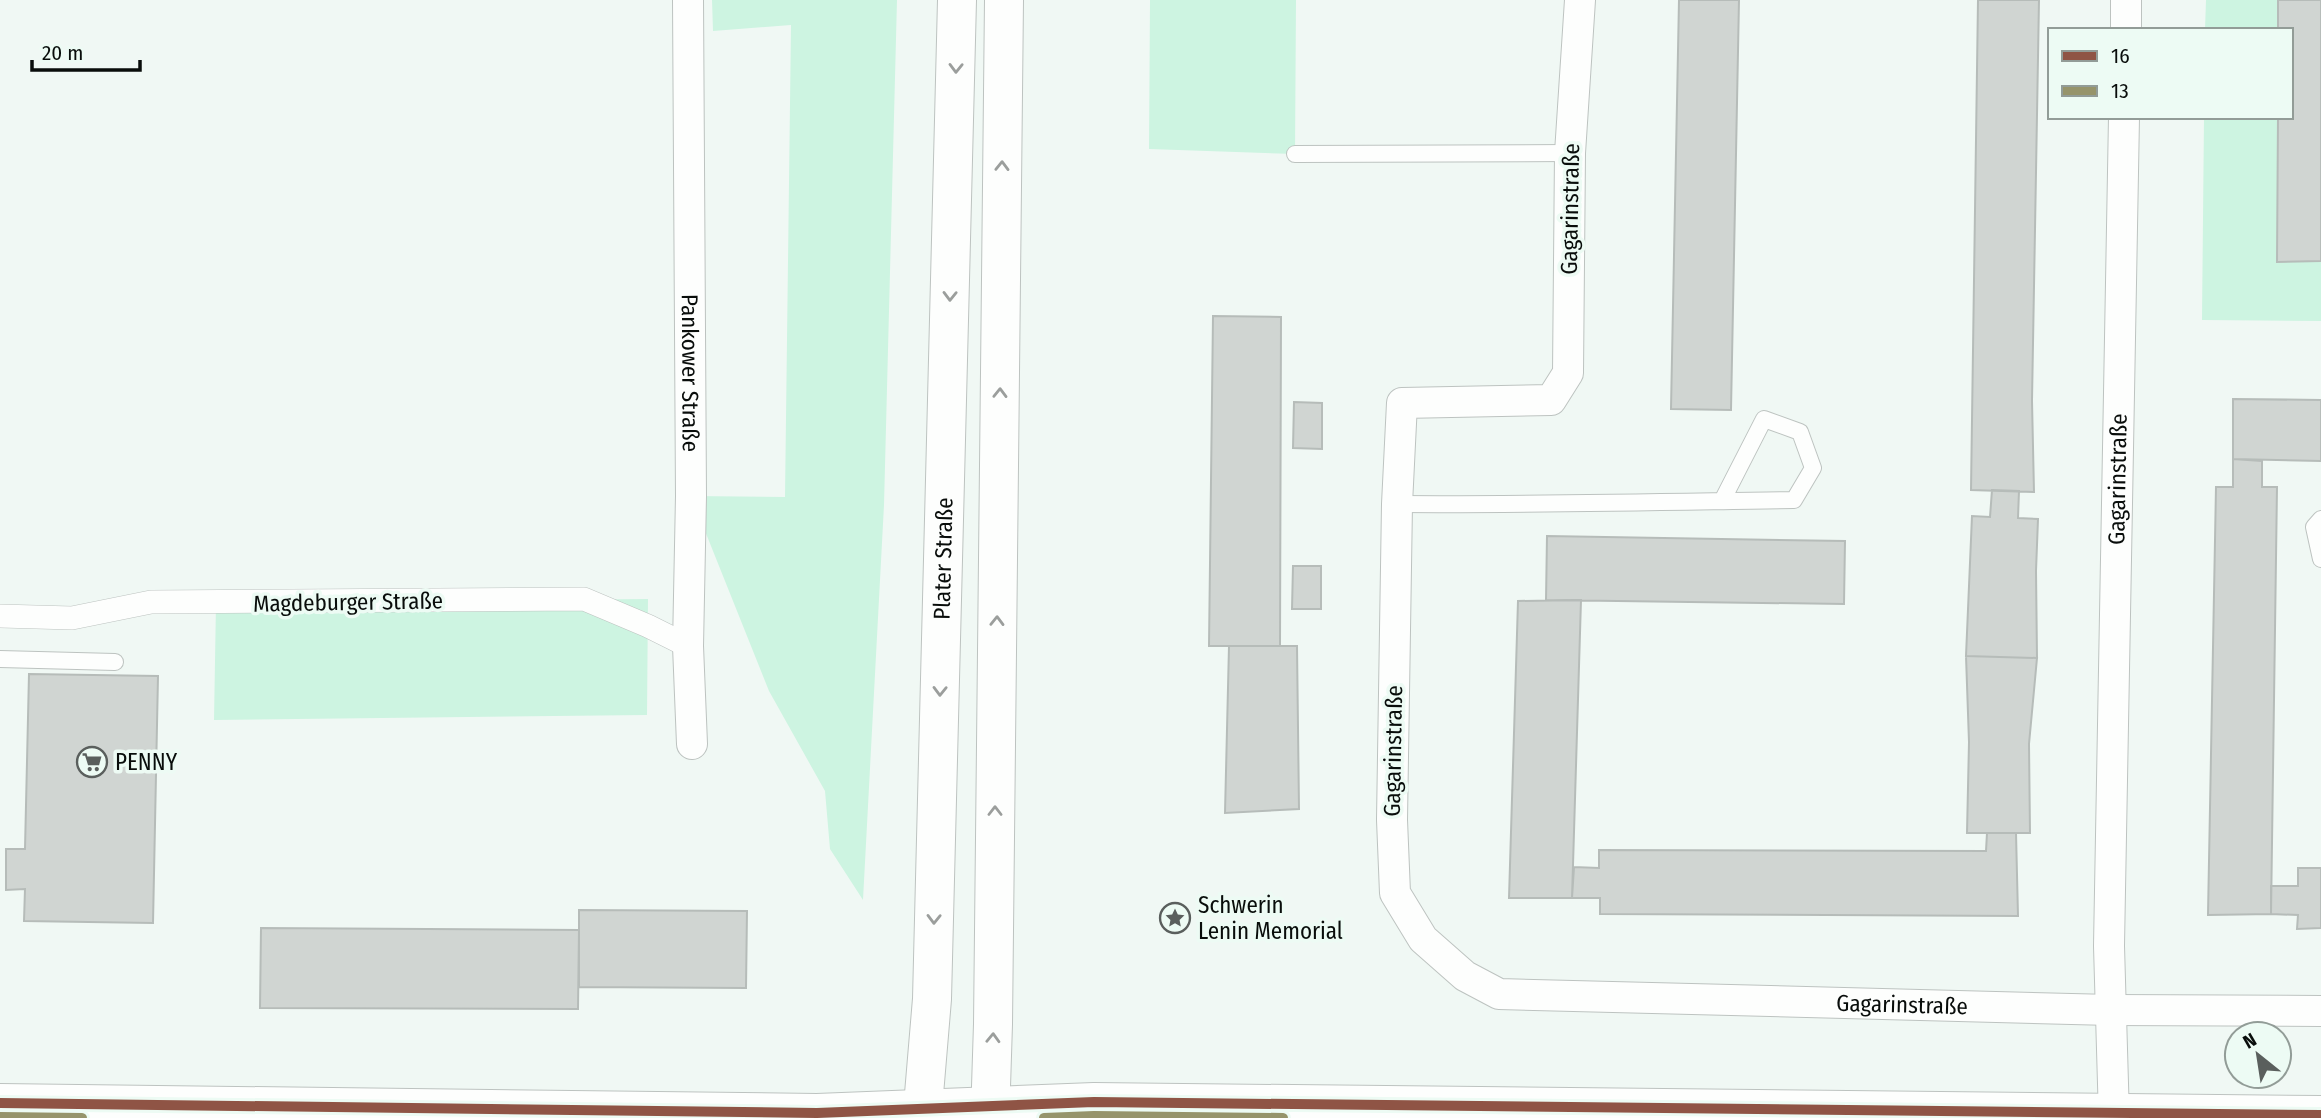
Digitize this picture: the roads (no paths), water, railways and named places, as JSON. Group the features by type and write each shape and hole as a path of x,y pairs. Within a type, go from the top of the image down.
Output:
{"street":[{"name":"Pankower Straße","path":"688,0 691,496 688,646 692,744"},
{"name":"Plater Straße","path":"922,1114 932,999 957,0"},
{"path":"990,1112 1004,0"},
{"name":"Gagarinstraße","path":"1580,0 1570,153 1568,373 1551,400 1402,403 1397,504 1392,820 1395,892 1423,939 1465,976 1499,994 2111,1010"},
{"path":"2126,0 2126,28"},
{"name":"Gagarinstraße","path":"2114,1116 2109,933 2124,119"},
{"name":"Magdeburger Straße","path":"0,616 72,618 151,602 584,599 688,646"},
{"path":"2111,1010 2321,1011"},
{"path":"0,1103 922,1114 990,1112 1094,1102 2114,1116 2321,1115"}],"lane":[{"path":"1295,154 1570,153"},
{"path":"1397,504 1722,501 1794,500 1813,468 1800,432 1764,419 1722,501"},
{"path":"2321,519 2314,527 2321,559"},
{"path":"0,659 115,662"}],"place":[{"name":"PENNY","path":"92,762"},
{"name":"Schwerin Lenin Memorial","path":"1175,918"}]}
